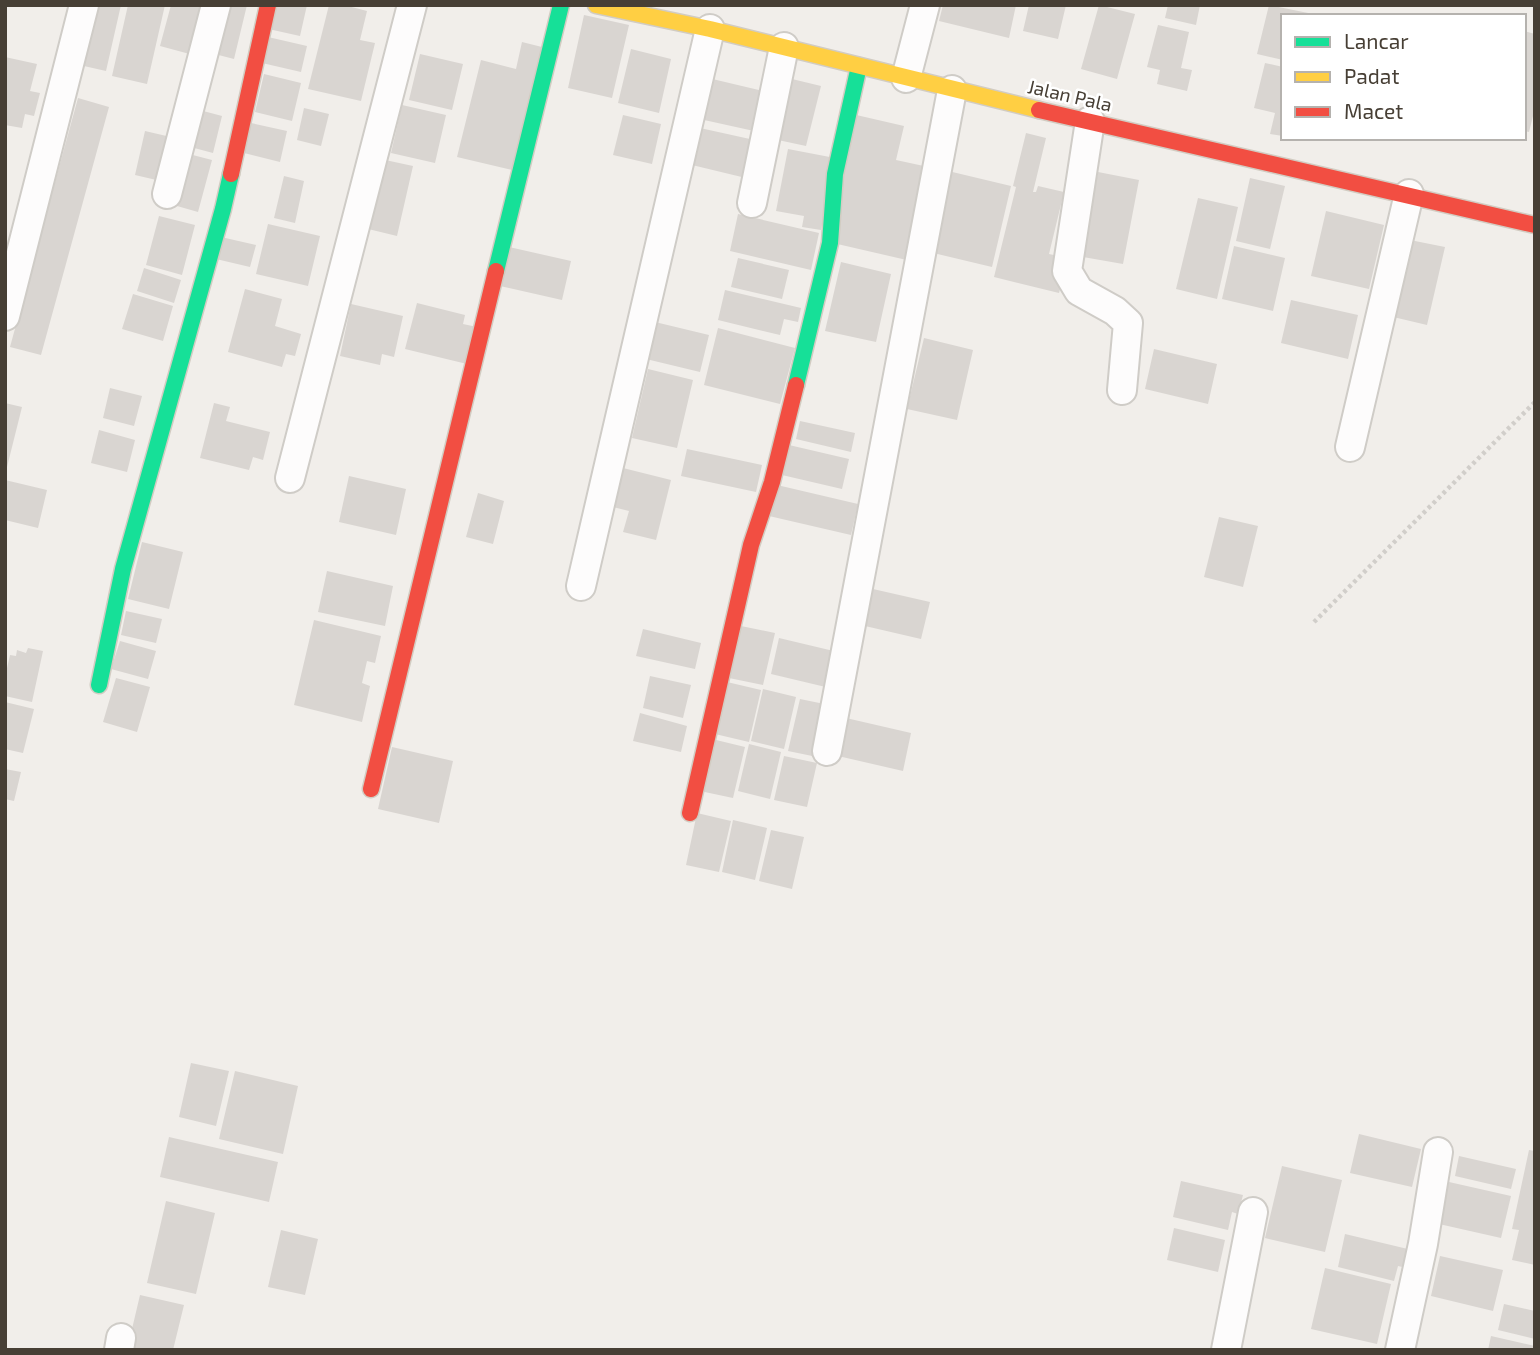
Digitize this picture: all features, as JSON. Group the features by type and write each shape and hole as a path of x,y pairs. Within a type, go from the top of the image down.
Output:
{"street":[{"path":"5,316 84,5"},
{"path":"167,194 216,5"},
{"path":"99,685 123,569 223,209 268,5"},
{"path":"290,478 412,5"},
{"path":"371,789 561,5"},
{"name":"Jalan Pala","path":"596,5 710,29 952,90 1535,225"},
{"path":"906,78 925,5"},
{"path":"581,586 710,29"},
{"path":"752,203 784,47"},
{"path":"690,813 751,545 772,482 823,278 830,243 835,174 859,66"},
{"path":"827,751 952,90"},
{"path":"1090,121 1067,271 1079,291 1115,311 1128,323 1122,390"},
{"path":"1350,447 1409,194"},
{"path":"1400,1350 1423,1244 1438,1152"},
{"path":"1226,1350 1253,1212"}],"path":[{"path":"1314,622 1535,402"}],"building":[{"path":"89,5 121,5 106,71 75,64"},
{"path":"128,5 165,5 147,84 112,76"},
{"path":"171,5 211,5 197,56 160,46"},
{"path":"218,5 247,5 234,59 207,52"},
{"path":"269,5 307,5 300,36 264,28"},
{"path":"329,5 344,5 367,11 360,40 375,43 361,101 308,89"},
{"path":"943,5 1016,5 1009,38 939,21"},
{"path":"1029,5 1066,5 1058,39 1023,31"},
{"path":"1099,5 1135,14 1117,79 1081,69"},
{"path":"1168,5 1200,5 1196,25 1165,18"},
{"path":"1269,5 1313,14 1281,14 1281,60 1257,54"},
{"path":"584,15 629,25 612,98 568,88"},
{"path":"1158,25 1189,32 1181,68 1192,70 1187,91 1157,84 1160,70 1147,67"},
{"path":"1526,32 1535,34 1535,108 1529,132 1526,131"},
{"path":"268,37 307,46 301,72 262,63"},
{"path":"522,42 542,47 512,170 457,157 481,60 516,69"},
{"path":"631,49 671,59 659,113 618,103"},
{"path":"420,54 463,64 452,110 409,100"},
{"path":"5,57 37,64 30,91 40,93 34,116 25,114 22,128 5,125"},
{"path":"1265,63 1281,67 1281,136 1270,134 1275,113 1254,108"},
{"path":"264,74 301,83 292,121 255,112"},
{"path":"704,77 763,91 754,131 695,118"},
{"path":"792,79 821,86 806,146 778,140"},
{"path":"78,98 109,107 41,355 10,347"},
{"path":"402,105 446,115 435,163 391,153"},
{"path":"192,108 222,116 213,153 183,145"},
{"path":"304,108 329,114 321,146 297,140"},
{"path":"852,114 904,126 896,160 933,168 911,261 833,243"},
{"path":"623,115 661,124 652,164 613,155"},
{"path":"251,123 287,131 280,162 244,153"},
{"path":"700,128 759,141 750,179 692,165"},
{"path":"145,131 175,138 165,182 135,175"},
{"path":"1026,133 1046,138 1033,192 1036,192 1038,186 1064,192 1049,254 1068,258 1059,293 994,277"},
{"path":"788,149 835,158 821,230 802,227 804,216 776,211"},
{"path":"185,153 212,160 198,212 170,204"},
{"path":"376,158 413,166 397,236 360,227"},
{"path":"944,170 1011,186 992,267 925,251"},
{"path":"1098,172 1139,180 1123,264 1083,257"},
{"path":"284,176 304,181 295,223 274,218"},
{"path":"1250,178 1285,186 1270,249 1236,241"},
{"path":"1198,198 1238,207 1217,299 1176,289"},
{"path":"1326,211 1384,225 1369,289 1311,276"},
{"path":"738,214 819,233 811,270 730,251"},
{"path":"159,216 195,225 182,275 146,265"},
{"path":"268,224 320,236 308,286 256,274"},
{"path":"221,237 256,245 250,267 216,259"},
{"path":"1405,239 1445,247 1427,325 1389,316"},
{"path":"1234,246 1285,258 1273,311 1222,299"},
{"path":"509,247 571,261 562,300 500,286"},
{"path":"738,258 789,270 782,299 731,287"},
{"path":"841,262 891,274 876,342 825,331"},
{"path":"144,268 181,280 174,303 137,291"},
{"path":"245,289 282,299 275,326 301,334 295,356 286,354 282,367 228,352"},
{"path":"725,290 801,308 798,322 784,319 780,335 718,320"},
{"path":"133,294 173,306 163,341 122,329"},
{"path":"1291,300 1358,315 1348,359 1281,343"},
{"path":"417,303 465,315 463,324 477,327 467,364 405,349"},
{"path":"351,304 403,316 394,357 382,354 380,365 340,356"},
{"path":"655,322 709,335 700,372 646,359"},
{"path":"718,328 795,348 780,404 704,385"},
{"path":"924,338 973,350 957,420 907,409"},
{"path":"1154,349 1217,364 1208,404 1145,389"},
{"path":"648,369 693,380 677,448 632,438"},
{"path":"110,388 142,396 134,426 103,418"},
{"path":"5,403 22,407 6,471 5,471"},
{"path":"214,403 230,407 226,421 270,432 263,460 253,457 249,470 200,458"},
{"path":"800,421 855,433 851,452 796,439"},
{"path":"99,430 135,440 127,472 91,463"},
{"path":"789,445 849,459 842,489 782,475"},
{"path":"687,449 762,465 756,492 681,476"},
{"path":"619,467 671,480 656,540 623,532 629,511 609,506"},
{"path":"349,476 406,489 396,535 339,522"},
{"path":"5,480 47,490 38,528 5,520"},
{"path":"777,485 858,504 851,535 769,516"},
{"path":"478,493 504,501 493,544 466,537"},
{"path":"1219,517 1258,526 1243,587 1204,577"},
{"path":"142,542 183,552 169,609 128,599"},
{"path":"327,571 393,586 385,626 318,612"},
{"path":"873,589 930,602 921,639 865,626"},
{"path":"126,611 162,619 156,643 121,635"},
{"path":"314,620 381,636 375,663 367,661 362,683 370,686 362,722 294,705"},
{"path":"741,626 775,633 763,685 729,678"},
{"path":"643,629 701,643 695,669 636,656"},
{"path":"779,638 842,653 834,689 771,674"},
{"path":"120,641 156,651 148,679 111,669"},
{"path":"28,648 43,651 32,702 5,696 5,677 10,655 16,656 17,650 26,653"},
{"path":"650,676 691,685 683,718 643,708"},
{"path":"116,678 150,687 137,732 103,722"},
{"path":"727,682 761,690 749,742 715,734"},
{"path":"763,689 796,697 784,749 751,741"},
{"path":"800,699 834,706 822,758 788,751"},
{"path":"5,702 34,709 23,753 5,749"},
{"path":"640,713 687,726 681,752 633,741"},
{"path":"846,718 911,733 903,771 838,756"},
{"path":"712,739 745,747 733,798 700,791"},
{"path":"749,744 781,752 770,799 738,791"},
{"path":"392,747 453,761 439,823 378,809"},
{"path":"784,756 817,763 807,807 774,800"},
{"path":"5,769 21,772 14,801 5,799"},
{"path":"697,813 731,821 719,872 686,865"},
{"path":"733,820 767,828 755,880 722,872"},
{"path":"771,830 804,837 792,889 759,881"},
{"path":"191,1063 229,1071 216,1126 179,1117"},
{"path":"235,1071 298,1086 283,1154 219,1139"},
{"path":"1359,1134 1421,1149 1412,1187 1350,1173"},
{"path":"169,1137 278,1162 269,1202 160,1177"},
{"path":"1529,1150 1535,1151 1535,1265 1512,1260 1519,1230 1512,1229"},
{"path":"1459,1156 1516,1169 1511,1189 1455,1176"},
{"path":"1282,1166 1342,1180 1325,1252 1265,1238"},
{"path":"1181,1181 1243,1195 1238,1214 1232,1212 1228,1230 1173,1217"},
{"path":"1449,1182 1511,1196 1501,1238 1439,1224"},
{"path":"166,1201 215,1213 196,1294 147,1283"},
{"path":"1174,1228 1225,1240 1218,1272 1167,1260"},
{"path":"281,1230 318,1239 305,1295 268,1287"},
{"path":"1345,1234 1412,1250 1407,1268 1398,1266 1394,1281 1338,1267"},
{"path":"1440,1256 1503,1270 1493,1311 1431,1296"},
{"path":"1325,1268 1391,1284 1377,1344 1311,1329"},
{"path":"140,1295 184,1305 173,1350 143,1350 128,1346"},
{"path":"1504,1304 1535,1311 1535,1339 1498,1330"},
{"path":"1491,1336 1535,1346 1535,1350 1488,1350"}],"traffic: fast":[{"path":"496,271 561,5"},
{"path":"796,385 830,243 835,174 859,66"},
{"path":"99,685 123,569 231,174"}],"traffic: slow":[{"path":"596,5 710,29 1039,110"}],"traffic: jam":[{"path":"231,174 268,5"},
{"path":"1039,110 1535,225"},
{"path":"371,789 496,271"},
{"path":"690,813 751,545 772,482 796,385"}]}
